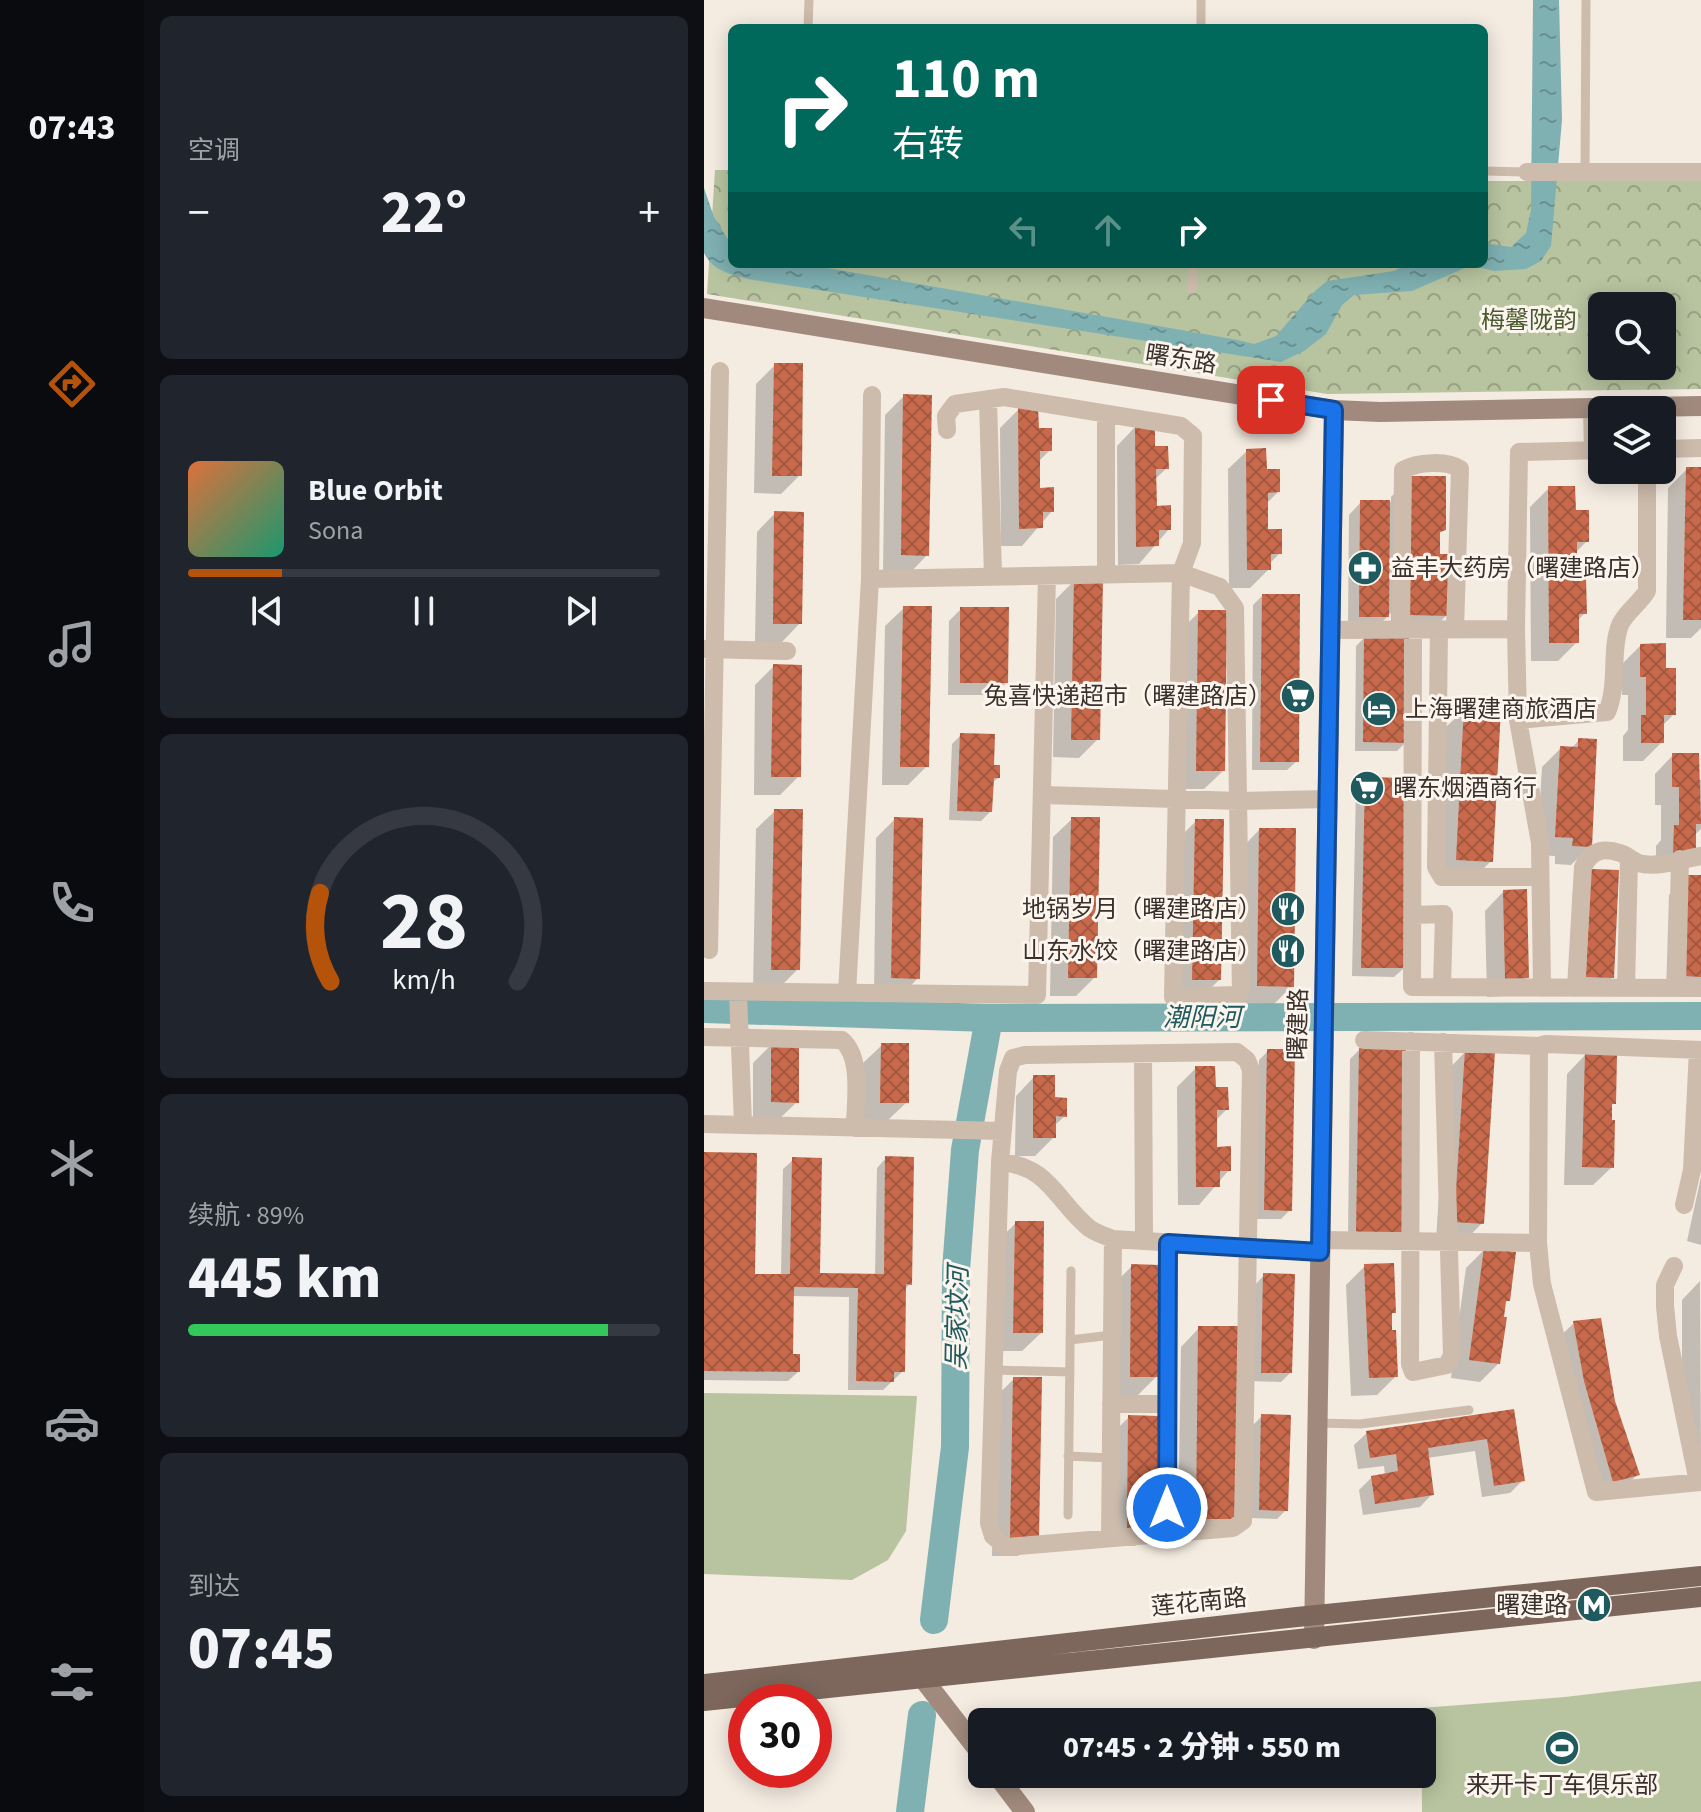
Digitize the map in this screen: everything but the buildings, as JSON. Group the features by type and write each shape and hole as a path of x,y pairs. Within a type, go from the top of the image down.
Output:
{"main road":[{"name":"莲花南路","path":"704,1684 1701,1576"},
{"name":"莲花南路","path":"704,1701 1701,1597"}],"street":[{"path":"1527,172 1701,172"},
{"name":"曙东路","path":"704,308 1334,410 1588,408"},
{"path":"709,950 709,649 720,371"},
{"path":"847,993 870,579 872,395"},
{"path":"870,579 1181,573 1220,587 1235,608 1241,992 1235,995 1173,997 1181,573 1192,543 1193,436 1181,426 1004,397 955,404 946,416 947,430"},
{"path":"988,399 993,576"},
{"name":"曙东路","path":"1676,406 1701,406"},
{"name":"曙建路","path":"1314,1639 1334,410"},
{"path":"1106,414 1106,574"},
{"path":"1676,449 1701,448"},
{"path":"1542,988 1540,843 1518,720 1519,452 1588,450"},
{"path":"1540,877 1442,877 1436,867 1447,629 1460,469 1452,463 1411,465 1403,470 1412,987 1701,988"},
{"path":"1518,720 1607,712 1613,698 1619,628 1647,591 1647,484"},
{"path":"704,991 1037,995 1047,576"},
{"path":"1330,630 1516,629"},
{"path":"709,649 787,651"},
{"path":"1044,795 1240,801 1328,799"},
{"path":"1576,988 1583,867 1589,856 1596,851 1620,853 1640,864 1701,856"},
{"path":"1626,988 1629,858"},
{"path":"1677,988 1680,859"},
{"path":"1413,915 1444,914 1442,987"},
{"path":"738,992 743,1125"},
{"path":"704,1037 740,1034 842,1040 851,1048 854,1065 855,1128"},
{"path":"1364,1040 1699,1050 1692,1170 1684,1205"},
{"path":"1411,1041 1408,1241 1410,1364 1413,1372 1447,1365 1452,1355 1443,1042"},
{"path":"1539,1046 1538,1243 1542,1284 1596,1492 1699,1482 1668,1336 1665,1285 1674,1266"},
{"path":"1237,1052 1247,1060 1251,1070 1243,1521 1233,1528 1006,1547 993,1536 989,1523 1002,1131 1008,1071 1013,1058 1025,1055 1237,1052"},
{"path":"1143,1054 1144,1241"},
{"path":"704,1124 1002,1131"},
{"path":"1000,1162 1034,1171 1050,1183 1090,1229 1113,1239 1247,1248 1408,1241 1538,1243"},
{"path":"1110,1538 1113,1239"},
{"path":"1167,1534 1168,1243"},
{"path":"1111,1404 1168,1404"},
{"path":"909,1660 968,1737"},
{"path":"1007,1788 1025,1812"}],"lane":[{"path":"808,24 809,0"},
{"path":"1201,0 1201,24"},
{"path":"1585,171 1586,0"},
{"path":"1488,171 1527,172"},
{"path":"1192,289 1194,268"},
{"path":"1068,1515 1071,1271"},
{"path":"1070,1340 1112,1335"},
{"path":"994,1370 1070,1372"},
{"path":"1317,1423 1360,1424 1469,1410"},
{"path":"1068,1456 1111,1458"}],"green space":[{"name":"梅馨陇韵","path":"715,170 728,170 728,268 1488,268 1488,181 1701,181 1701,389 1327,394 707,294"},
{"path":"704,1393 917,1396 906,1531 888,1560 852,1580 704,1574"},
{"name":"来开卡丁车俱乐部","path":"1701,1681 1701,1812 1422,1812 1422,1788 1436,1788 1436,1708 1421,1708 1565,1697"}],"water":[{"path":"1533,0 1559,0 1562,120 1551,246 1541,261 1526,269 1494,271 1482,268 1488,268 1488,244 1511,247 1526,233 1531,210"},
{"path":"704,188 714,217 728,240 728,268 828,268 1254,344 1276,336 1327,281 1400,268 1465,268 1412,291 1354,295 1342,305 1326,334 1304,351 1281,362 748,279 717,268 704,253"}],"waterway":[{"name":"潮阳河","path":"704,1009 989,1018 1701,1016"},
{"name":"吴家坟河","path":"934,1620 955,1447 956,1270 965,1150 989,1018"},
{"name":"吴家坟河","path":"910,1812 922,1715"}],"place":[{"name":"益丰大药房（曙建路店）","path":"1365,568"},
{"name":"兔喜快递超市（曙建路店）","path":"1298,696"},
{"name":"上海曙建商旅酒店","path":"1379,709"},
{"name":"曙东烟酒商行","path":"1367,788"},
{"name":"地锅岁月（曙建路店）","path":"1288,909"},
{"name":"山东水饺（曙建路店）","path":"1288,951"},
{"name":"曙建路","path":"1594,1605"},
{"name":"来开卡丁车俱乐部","path":"1562,1748"}],"route":[{"path":"1167,1508 1168,1243 1320,1252 1334,410 1271,400"}]}
